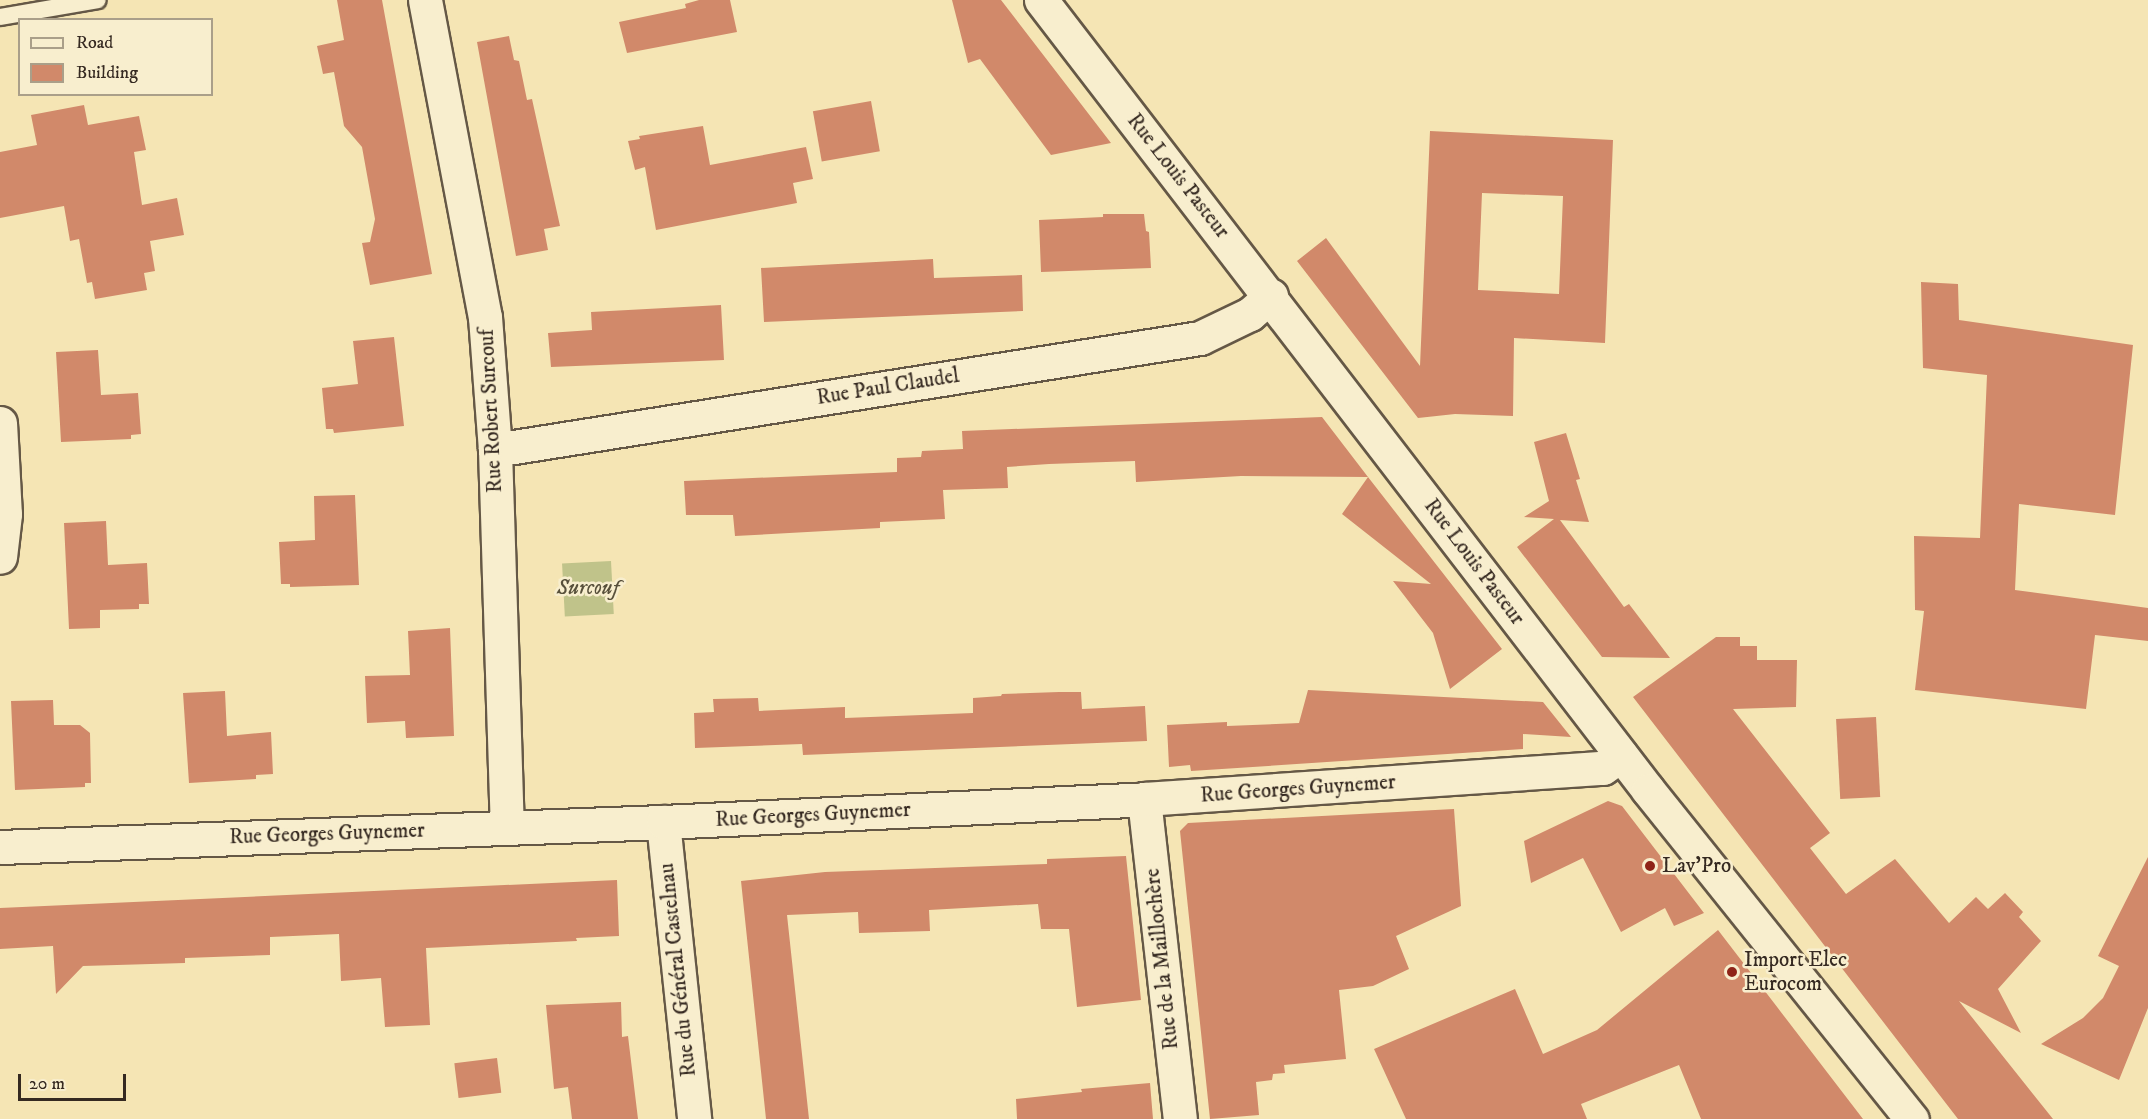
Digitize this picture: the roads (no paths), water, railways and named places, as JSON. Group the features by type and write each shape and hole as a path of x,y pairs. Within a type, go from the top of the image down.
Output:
{"street":[{"name":"Rue Robert Surcouf","path":"425,0 485,317 495,450 507,828"},
{"name":"Rue Louis Pasteur","path":"1041,0 1271,296 1621,755 1912,1119"},
{"name":"Rue Paul Claudel","path":"495,450 1200,338 1250,314 1271,296"},
{"path":"0,423 5,514 0,556"},
{"name":"Rue Georges Guynemer","path":"0,848 663,822 1144,799 1603,768 1621,755"},
{"name":"Rue de la Maillochère","path":"1144,799 1180,1119"},
{"name":"Rue du Général Castelnau","path":"663,822 694,1119"}],"lane":[{"path":"0,17 98,0"}],"place":[{"name":"Lav’Pro","path":"1650,866"},
{"name":"Import Elec Eurocom","path":"1732,972"}],"park label":[{"name":"Surcouf","path":"588,588"}]}
